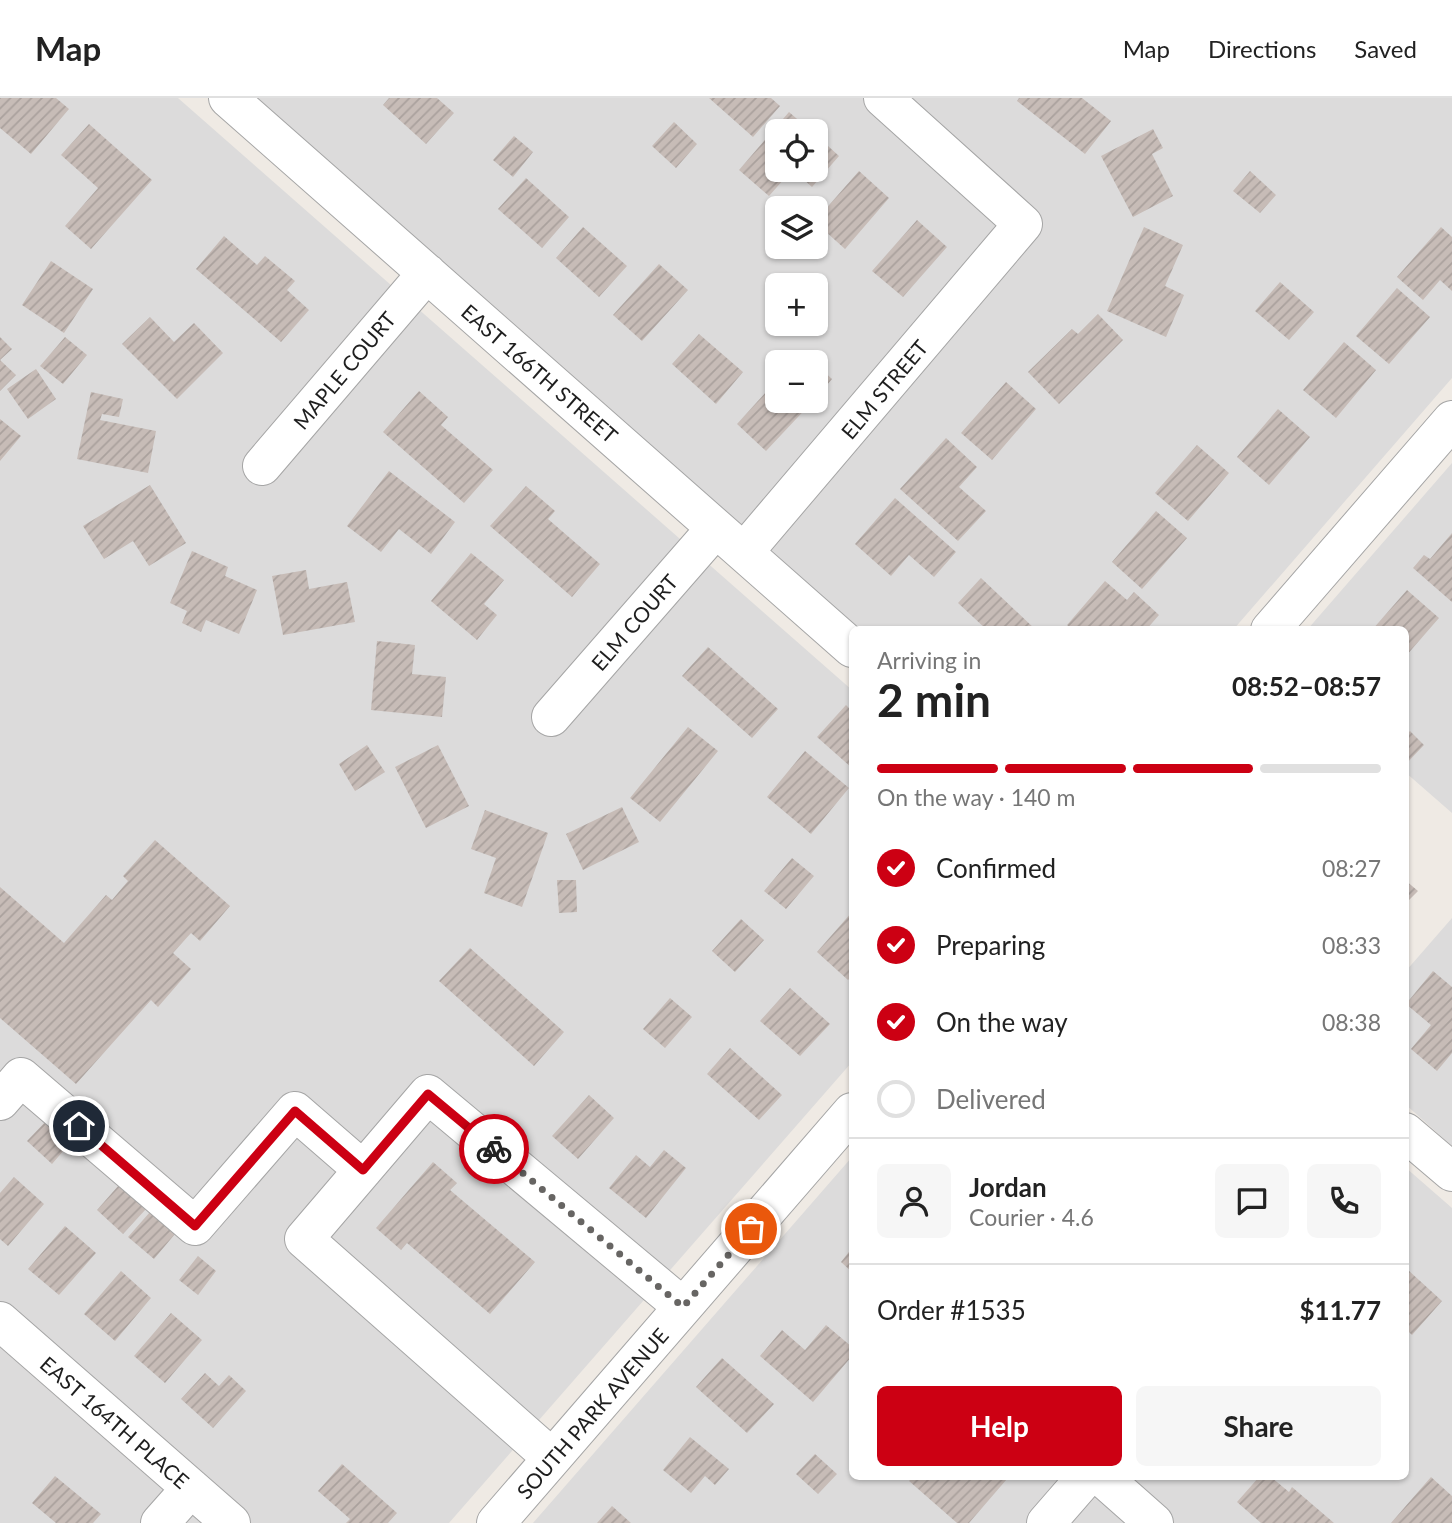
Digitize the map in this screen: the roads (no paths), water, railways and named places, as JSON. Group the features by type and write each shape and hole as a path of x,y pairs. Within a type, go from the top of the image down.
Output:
{"street":[{"name":"EAST 166TH STREET","path":"228,98 849,645"},
{"name":"ELM STREET","path":"744,552 1023,225 883,98"},
{"name":"MAPLE COURT","path":"262,466 427,273"},
{"path":"1273,626 1452,420"},
{"name":"ELM COURT","path":"551,717 716,528"},
{"path":"0,1101 21,1076 195,1226 295,1111 363,1170"},
{"path":"552,1458 304,1239 428,1094 683,1307"},
{"name":"SOUTH PARK AVENUE","path":"496,1523 849,1115"},
{"path":"1409,1135 1452,1172"},
{"name":"EAST 164TH PLACE","path":"0,1321 231,1523"},
{"path":"1046,1523 1083,1480"},
{"path":"1105,1480 1154,1523"},
{"path":"160,1523 191,1488"}]}
